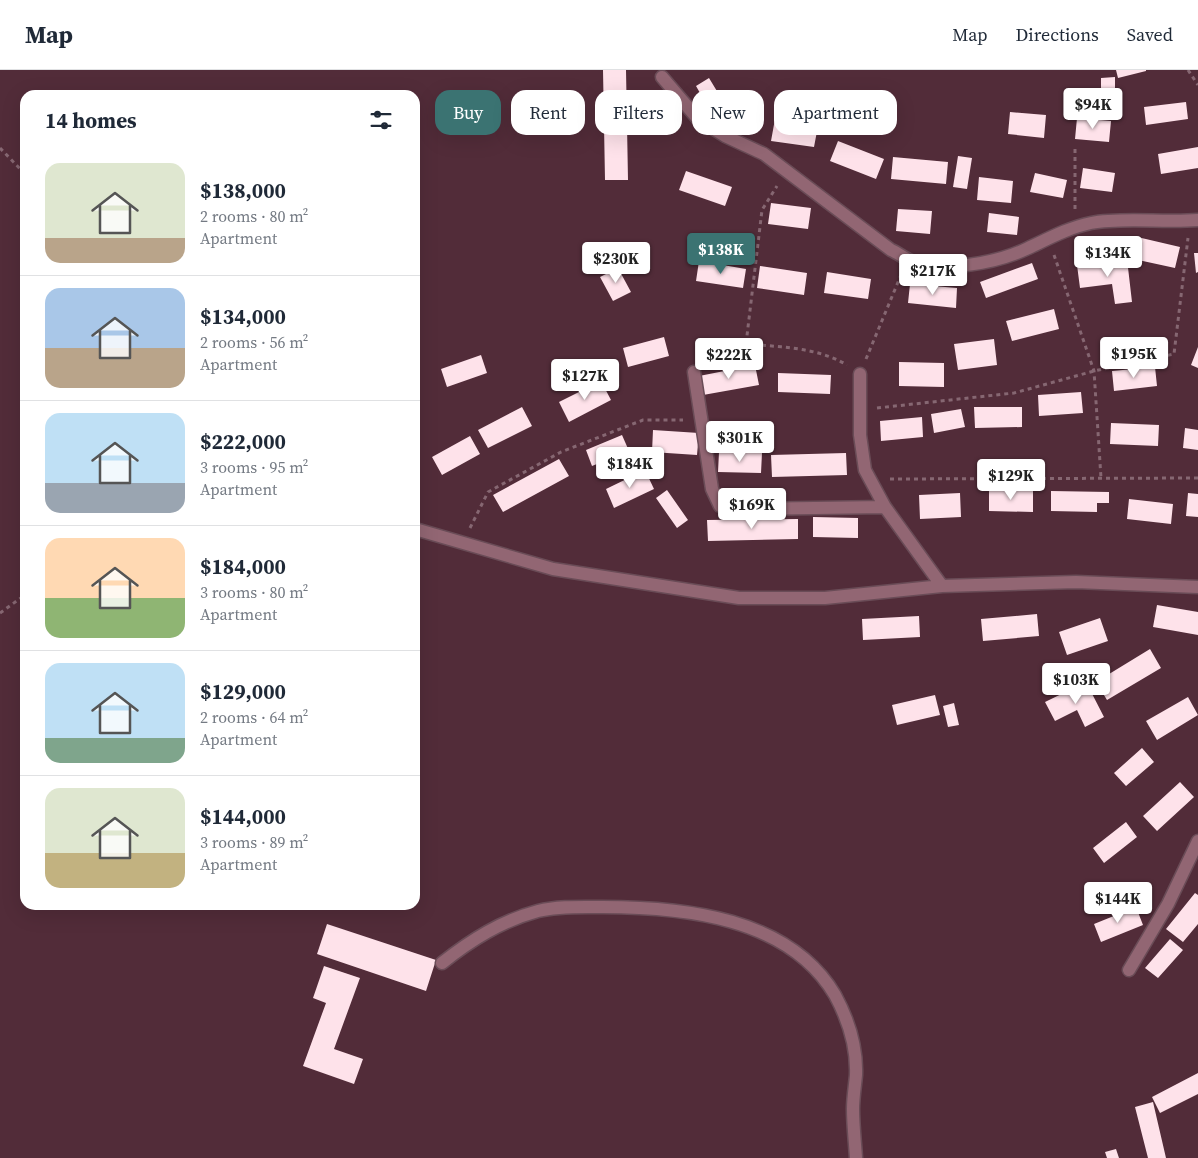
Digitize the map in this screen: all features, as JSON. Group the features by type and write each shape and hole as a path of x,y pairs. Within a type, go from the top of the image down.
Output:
{"street":[{"path":"662,77 698,118 725,136 764,154 891,250 908,258 941,266 969,264 1023,251 1074,227 1094,223 1194,220"},
{"path":"694,372 712,489 720,506 734,509 885,507"},
{"path":"860,374 860,435 865,470 885,507 942,586"},
{"path":"420,531 552,569 739,598 825,598 942,586 1076,582 1198,587"},
{"path":"1129,970 1168,904 1198,841"},
{"path":"442,963 468,942 511,920 539,911 564,908 636,907 680,912 737,922 766,934 797,955 821,975 846,1020 853,1043 856,1073 853,1109 856,1158"}],"path":[{"path":"1188,70 1198,85"},
{"path":"1074,227 1075,147"},
{"path":"0,148 20,169"},
{"path":"746,344 762,210 787,171"},
{"path":"860,410 1014,393 1094,371 1174,354 1194,220"},
{"path":"1048,238 1094,371 1101,478"},
{"path":"694,372 691,357 746,344 796,348 838,360 860,374 908,258"},
{"path":"462,544 488,492 561,452 643,420 701,420"},
{"path":"870,479 1198,478"},
{"path":"0,614 20,600"}],"building":[{"path":"603,70 626,70 626,90 603,90"},
{"path":"1116,70 1146,70 1146,71 1118,78"},
{"path":"1115,77 1115,99 1101,99 1101,78"},
{"path":"709,78 716,90 698,90 696,86"},
{"path":"1186,102 1188,119 1146,125 1144,107"},
{"path":"1010,112 1046,115 1044,138 1008,134"},
{"path":"1077,118 1111,121 1109,142 1075,139"},
{"path":"774,124 774,135 816,135 814,147 771,141"},
{"path":"604,135 627,135 628,180 605,180"},
{"path":"838,141 884,159 876,179 830,161"},
{"path":"1198,147 1198,168 1161,174 1158,154"},
{"path":"958,156 972,158 967,189 953,187"},
{"path":"893,157 948,162 946,184 891,179"},
{"path":"1083,168 1115,173 1112,192 1080,188"},
{"path":"686,171 732,187 725,206 679,190"},
{"path":"1035,173 1067,180 1063,198 1030,192"},
{"path":"979,177 1013,181 1011,203 977,200"},
{"path":"771,203 811,208 808,229 768,224"},
{"path":"898,209 932,211 930,234 896,231"},
{"path":"989,213 1019,217 1017,235 987,232"},
{"path":"1133,236 1180,247 1175,268 1129,258"},
{"path":"1194,253 1198,253 1198,272 1196,273"},
{"path":"1127,259 1132,302 1115,304 1112,284 1080,288 1077,265"},
{"path":"699,261 746,269 743,288 696,281"},
{"path":"1032,263 1038,279 986,298 980,282"},
{"path":"760,266 807,273 804,295 757,288"},
{"path":"618,268 631,292 613,301 600,277"},
{"path":"827,272 871,279 868,299 824,293"},
{"path":"910,284 957,288 956,308 908,303"},
{"path":"1054,309 1059,329 1012,341 1006,321"},
{"path":"664,337 669,356 628,367 623,348"},
{"path":"994,339 997,365 958,370 954,344"},
{"path":"1198,347 1198,368 1191,365"},
{"path":"481,355 487,373 447,387 441,369"},
{"path":"899,362 944,363 944,387 899,386"},
{"path":"755,365 759,385 703,395 699,376"},
{"path":"1155,367 1157,386 1114,391 1112,371"},
{"path":"778,373 831,375 830,394 778,392"},
{"path":"601,381 611,400 569,422 559,402"},
{"path":"1081,392 1083,413 1039,416 1038,395"},
{"path":"522,407 532,426 488,448 478,430"},
{"path":"974,407 1022,407 1022,427 975,428"},
{"path":"961,409 965,427 934,433 931,414"},
{"path":"922,417 923,437 881,441 880,421"},
{"path":"1111,423 1159,425 1158,446 1110,444"},
{"path":"1185,428 1198,430 1198,450 1183,448"},
{"path":"653,430 699,433 697,455 652,452"},
{"path":"622,435 629,451 592,466 586,450"},
{"path":"470,436 480,454 442,475 432,457"},
{"path":"719,452 762,453 761,473 718,472"},
{"path":"846,453 847,475 772,477 771,455"},
{"path":"559,459 569,476 503,512 493,495"},
{"path":"645,470 654,489 614,508 606,489"},
{"path":"667,490 688,520 677,528 656,498"},
{"path":"989,491 1033,491 1033,512 989,511"},
{"path":"1051,491 1109,492 1109,503 1097,503 1097,512 1051,511"},
{"path":"960,493 961,517 920,519 919,495"},
{"path":"1188,493 1198,494 1198,517 1186,516"},
{"path":"1129,499 1173,504 1171,524 1127,519"},
{"path":"813,517 858,518 858,538 813,537"},
{"path":"798,519 798,539 708,541 707,520"},
{"path":"1157,605 1198,612 1198,635 1153,627"},
{"path":"1037,614 1039,636 983,641 981,619"},
{"path":"919,616 920,637 863,640 862,619"},
{"path":"1100,618 1108,641 1067,655 1059,632"},
{"path":"1150,649 1161,668 1107,700 1096,682"},
{"path":"1086,682 1104,717 1085,727 1077,710 1055,721 1045,702"},
{"path":"935,695 940,715 897,725 892,705"},
{"path":"1188,697 1198,715 1157,740 1146,721"},
{"path":"954,703 959,725 948,727 943,706"},
{"path":"1142,748 1154,762 1126,786 1114,773"},
{"path":"1180,782 1194,797 1157,831 1143,816"},
{"path":"1126,822 1137,837 1104,863 1093,848"},
{"path":"1195,893 1198,895 1198,924 1183,942 1166,929"},
{"path":"1136,907 1143,925 1101,942 1094,924"},
{"path":"327,924 436,960 426,991 317,954"},
{"path":"1170,939 1183,950 1158,978 1145,968"},
{"path":"324,966 360,978 334,1049 363,1059 354,1084 303,1066 326,1003 313,998"},
{"path":"1198,1073 1198,1094 1160,1113 1152,1097"},
{"path":"1153,1102 1166,1158 1148,1158 1135,1107"},
{"path":"1116,1149 1119,1158 1107,1158 1105,1152"}]}
